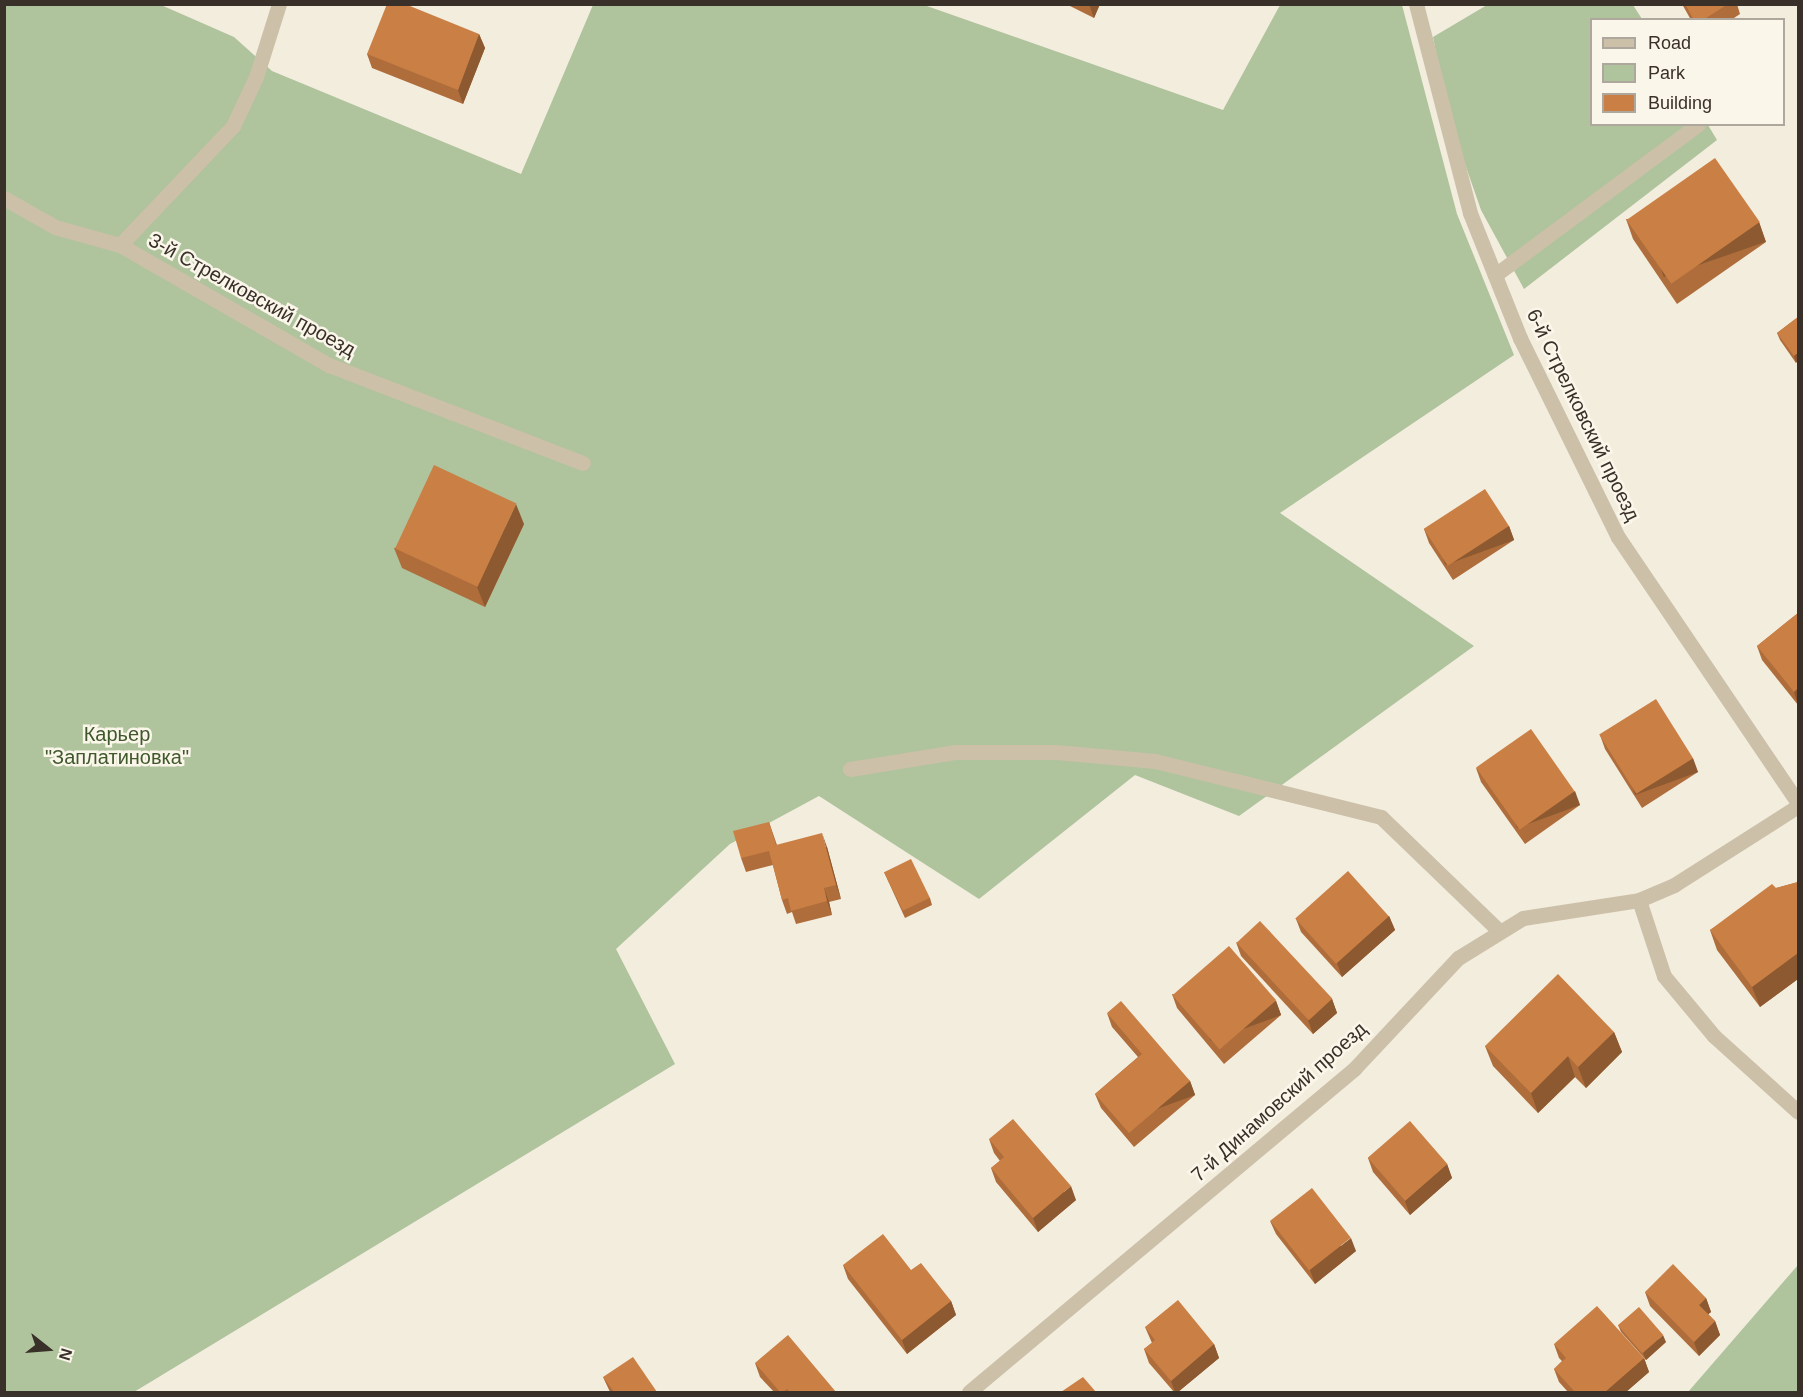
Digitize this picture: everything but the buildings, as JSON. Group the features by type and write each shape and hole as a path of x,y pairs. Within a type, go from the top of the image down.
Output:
{"street":[{"path":"120,245 233,126 256,77 279,4"},
{"name":"6-й Стрелковский проезд","path":"1416,4 1443,123 1495,275 1520,338 1618,537 1798,804"},
{"path":"1495,275 1695,126"},
{"name":"3-й Стрелковский проезд","path":"4,198 55,227 120,245 329,365 583,463"},
{"path":"850,769 955,752 1056,752 1155,761 1370,814 1381,817 1498,930"},
{"name":"7-й Динамовский проезд","path":"969,1392 1354,1069 1458,958 1498,930 1558,909 1639,900 1674,885 1798,804"},
{"path":"1639,900 1664,976 1714,1036 1798,1112"}],"green space":[{"name":"Карьер \"Заплатиновка\"","path":"5,5 161,5 234,37 272,71 521,174 593,5 924,5 1223,110 1280,5 1402,5 1457,214 1514,355 1280,513 1474,646 1239,816 1135,775 979,899 819,796 730,844 616,949 675,1064 134,1392 5,1392"},
{"path":"1487,5 1633,5 1641,18 1590,18 1590,126 1709,126 1717,140 1524,289 1481,210 1449,118 1433,37"},
{"path":"1798,1265 1798,1392 1688,1392"}]}
